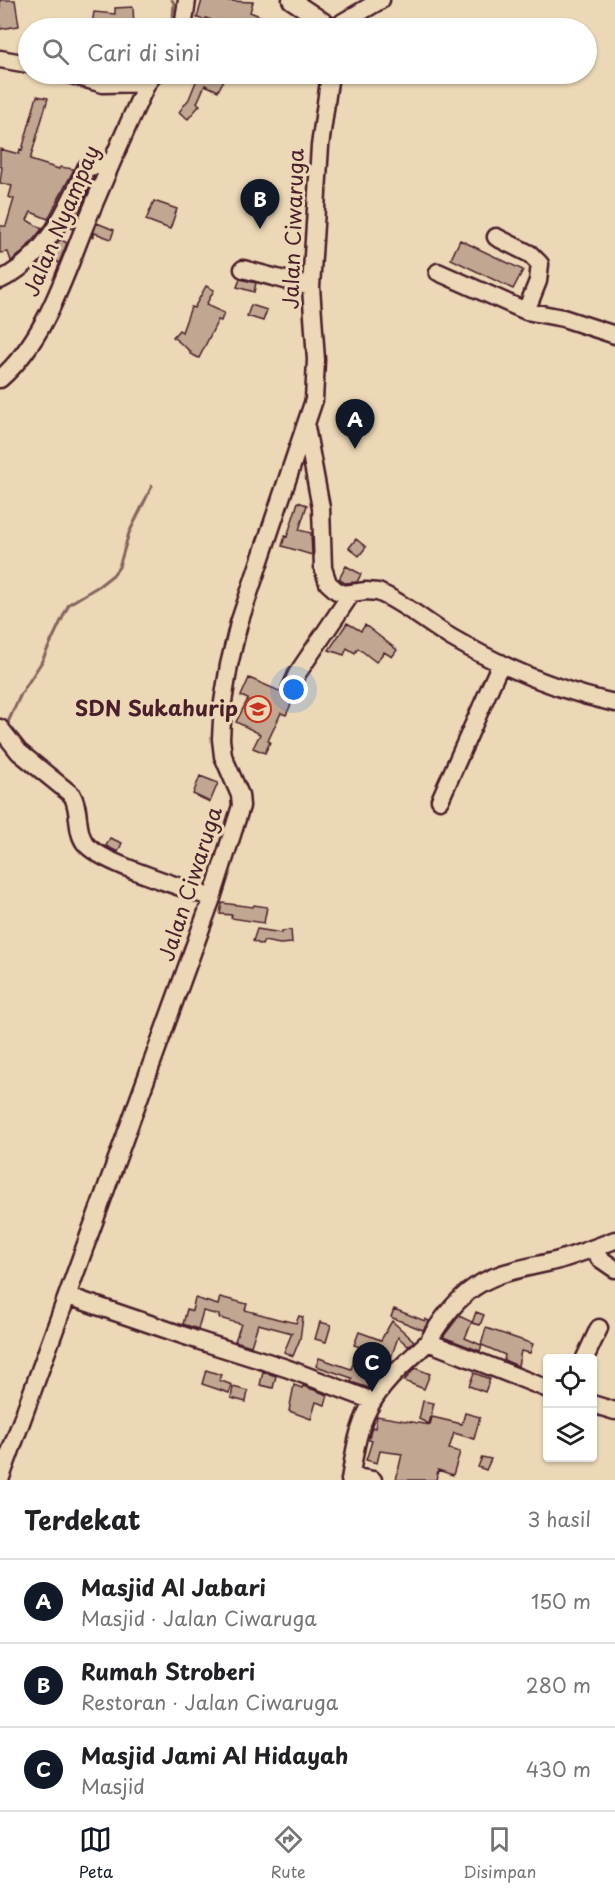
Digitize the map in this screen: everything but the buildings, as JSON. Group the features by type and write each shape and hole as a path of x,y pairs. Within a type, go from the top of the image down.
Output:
{"street":[{"path":"184,18 187,0"},
{"path":"291,0 319,18"},
{"path":"350,18 381,0"},
{"path":"0,59 18,62"},
{"name":"Jalan Nyampay","path":"0,379 19,358 54,302 111,162 147,84"},
{"name":"Jalan Ciwaruga","path":"0,1480 212,898 241,806 240,795 223,756 221,739 223,702 228,665 239,623 314,400 316,360 311,287 320,146 329,84"},
{"path":"0,280 20,268 59,226 86,168 111,162"},
{"path":"496,237 530,254 540,264 538,281 525,312"},
{"path":"243,269 311,287"},
{"path":"438,272 525,312 563,318 615,335"},
{"path":"306,426 321,508 323,568 328,583 337,591 351,594 372,591 384,594 453,639 501,663 564,689 615,703"},
{"path":"291,688 297,674 351,594"},
{"path":"440,800 501,663"},
{"path":"0,728 19,752 72,795 77,804 84,843 94,852 140,872 212,898"},
{"path":"373,1480 350,1478 359,1433 373,1401 389,1381 428,1342 453,1305 484,1281 504,1273 561,1259 615,1240"},
{"path":"594,1248 599,1258 615,1269"},
{"path":"68,1296 286,1368 373,1401"},
{"path":"587,1354 598,1328"},
{"path":"428,1342 543,1387"},
{"path":"597,1406 615,1411"}],"waterway":[{"path":"172,0 174,3 173,18"},
{"path":"115,134 126,110"},
{"path":"4,725 8,722 21,694 41,663 69,604 99,586 119,567 129,533 152,486"}],"place":[{"name":"Rumah Stroberi","path":"260,229"},
{"name":"Masjid Al Jabari","path":"355,449"},
{"name":"SDN Sukahurip","path":"258,709"},
{"name":"Masjid Jami Al Hidayah","path":"372,1392"}]}
